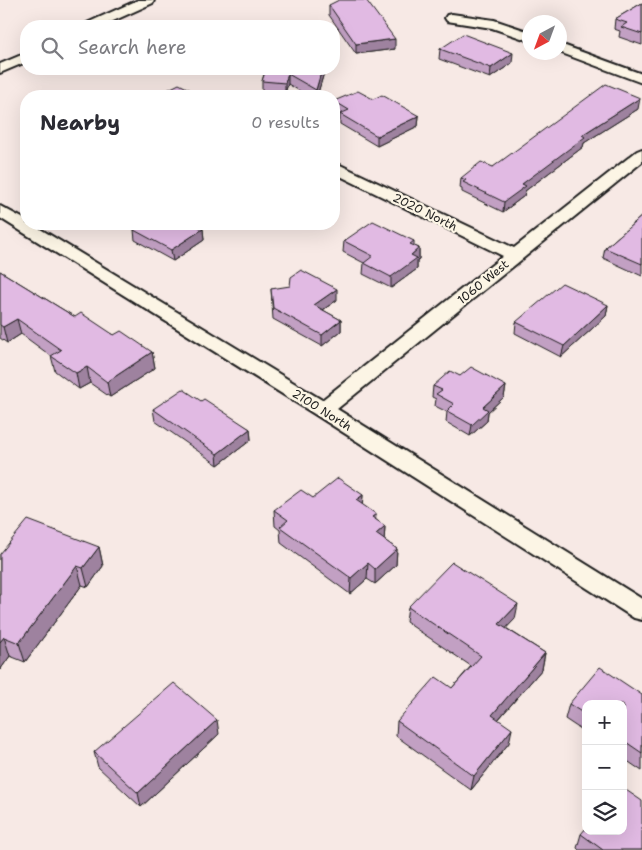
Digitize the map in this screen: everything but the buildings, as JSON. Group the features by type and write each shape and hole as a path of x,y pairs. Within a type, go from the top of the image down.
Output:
{"street":[{"path":"105,20 148,0"},
{"path":"452,18 494,24 522,34"},
{"path":"567,51 642,79"},
{"path":"0,70 20,60"},
{"name":"1060 West","path":"323,410 642,154"},
{"name":"2020 North","path":"340,171 516,256"},
{"name":"2100 North","path":"0,211 20,223"},
{"name":"2100 North","path":"31,230 323,410 642,611"}]}
